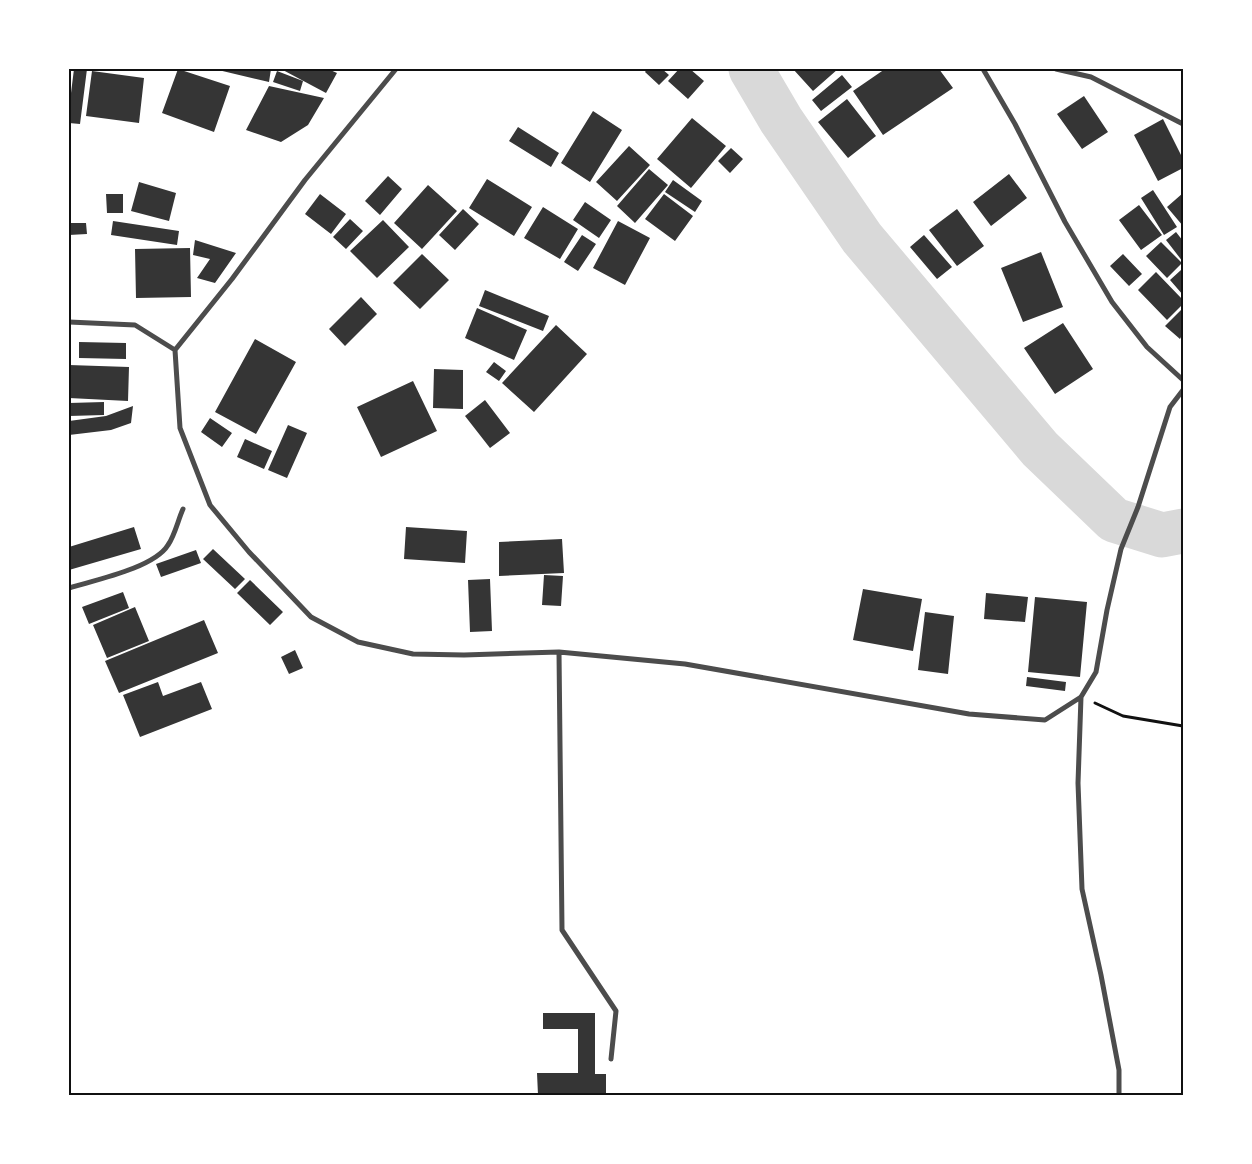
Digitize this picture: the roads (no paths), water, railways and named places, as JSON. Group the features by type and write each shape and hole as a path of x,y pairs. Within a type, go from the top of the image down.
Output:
{"street":[{"path":"396,69 305,180 232,279 175,350 180,428 210,505 249,552 311,617 358,642 413,654 464,655 559,652 685,664 969,714 1045,720 1082,697"},
{"path":"983,69 1112,302 1147,347 1183,380"},
{"path":"1056,69 1091,77 1183,124"},
{"path":"69,322 135,325 175,350"},
{"path":"1120,1095 1119,1070 1082,889 1078,783 1082,697 1096,672 1107,610 1121,549 1138,507 1170,407 1183,390"},
{"path":"69,588 143,565 156,558 168,546 183,509"},
{"path":"559,652 562,930 616,1010 611,1059"}],"waterway":[{"path":"751,69 781,120 862,238 1040,449 1114,520 1162,535 1183,531"}]}
